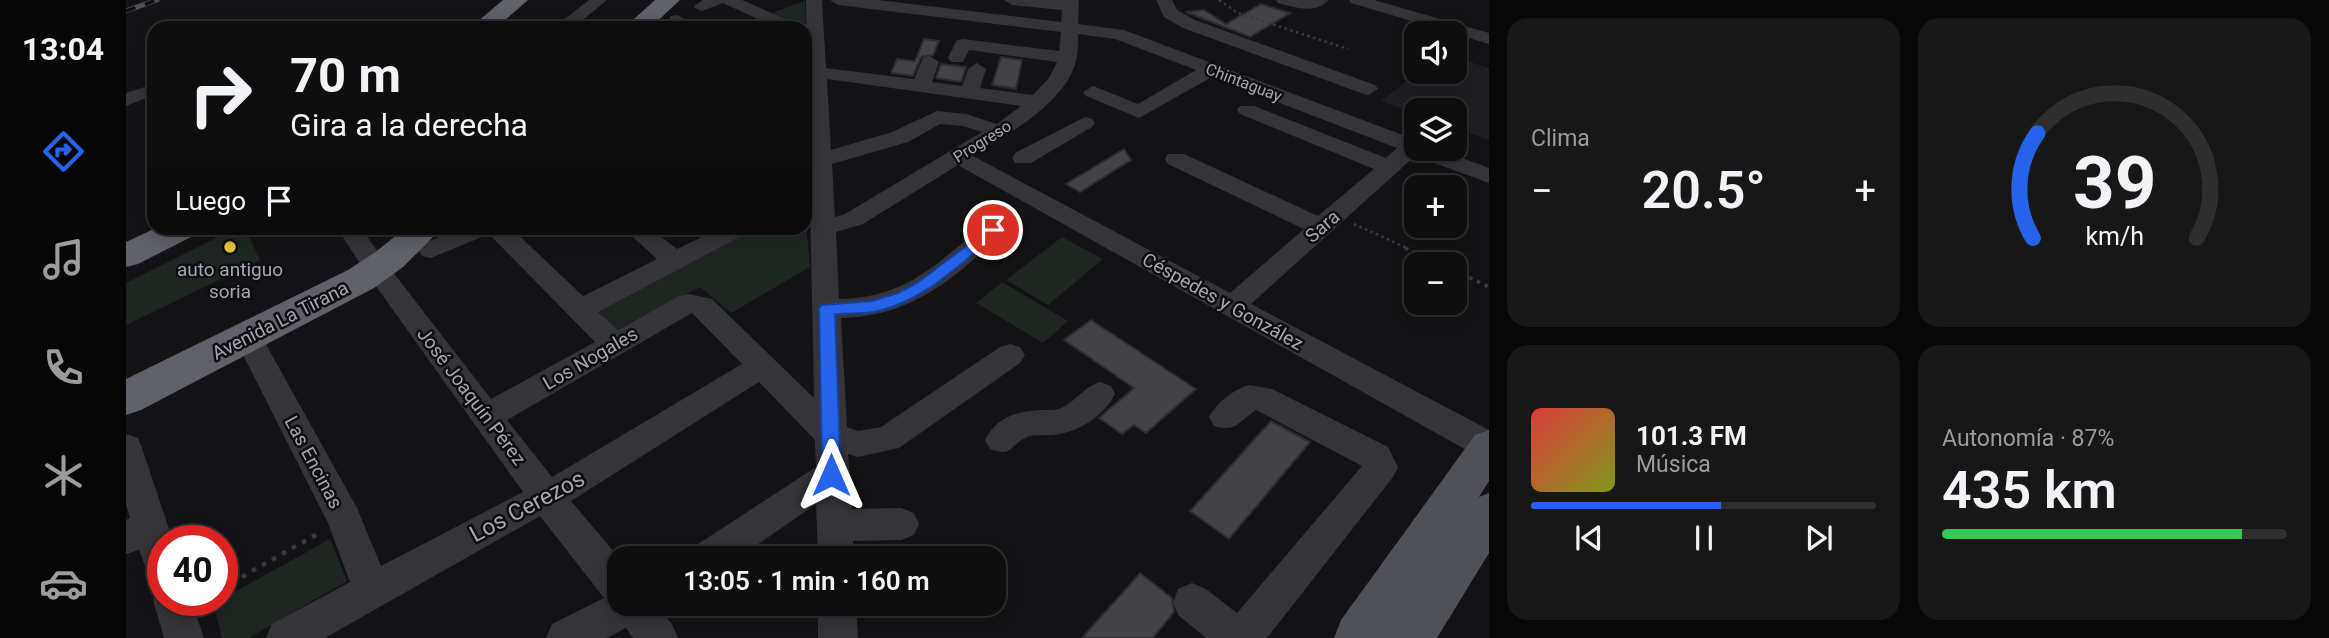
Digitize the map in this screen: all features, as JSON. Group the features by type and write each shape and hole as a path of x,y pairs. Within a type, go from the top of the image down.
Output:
{"highway":[{"path":"491,21 517,0"},
{"path":"507,21 533,0"},
{"path":"660,21 688,13"},
{"path":"668,21 688,13"},
{"path":"126,241 147,231"},
{"path":"126,256 169,235"},
{"name":"Avenida La Tirana","path":"126,383 331,282 365,252 394,235"},
{"name":"Avenida La Tirana","path":"126,398 343,289 365,252 428,239"}],"main road":[{"path":"1359,638 1489,447"},
{"path":"1409,638 1489,513"}],"street":[{"path":"571,21 598,0"},
{"path":"729,0 776,21"},
{"path":"811,21 814,0"},
{"path":"838,0 1070,11"},
{"path":"1012,0 1070,11"},
{"path":"1164,0 1170,13 1189,24 1368,89"},
{"path":"1284,0 1307,5 1321,0"},
{"path":"1357,0 1486,34"},
{"path":"1408,15 1427,0"},
{"name":"Progreso","path":"817,209 854,219 998,131 1038,102 1057,80 1068,58 1070,11"},
{"name":"Chintaguay","path":"1070,11 1404,146"},
{"path":"957,58 963,44 984,60 1068,58"},
{"path":"812,50 817,72 812,94"},
{"path":"969,93 984,60"},
{"path":"921,86 930,62"},
{"path":"1093,92 1139,112 1212,69"},
{"path":"817,72 1038,102"},
{"path":"126,100 147,91"},
{"name":"Chintaguay","path":"1247,110 1389,167"},
{"path":"812,112 817,209 827,309 835,542 901,524"},
{"path":"816,164 900,137 937,117 966,120 998,131"},
{"path":"1009,166 1085,123"},
{"name":"Céspedes y González","path":"957,156 1009,166 1232,306 1489,447"},
{"name":"Sara","path":"1232,306 1389,167 1404,158"},
{"path":"1176,159 1321,228"},
{"path":"1436,161 1489,188"},
{"name":"Chintaguay","path":"1446,161 1489,176"},
{"path":"827,309 872,307 904,297 922,287 993,230"},
{"path":"428,239 447,235"},
{"path":"504,235 614,344"},
{"path":"644,235 674,260"},
{"path":"579,310 724,235"},
{"name":"José Joaquín Pérez","path":"365,252 547,498 607,573"},
{"name":"Los Nogales","path":"488,416 684,304 693,302 702,306 763,365"},
{"name":"Las Encinas","path":"248,337 344,519 372,590"},
{"path":"763,365 831,435 858,444 888,439 1010,355"},
{"name":"Los Cerezos","path":"286,638 523,507 547,498 763,365"},
{"path":"1001,440 1020,424 1057,422 1075,416 1100,394"},
{"path":"1192,602 1239,638 1381,467 1376,457 1261,398 1248,397 1225,417"},
{"path":"126,448 138,532"},
{"path":"726,546 831,475"},
{"path":"177,616 184,638"},
{"path":"566,638 609,616"},
{"path":"641,616 658,638"},
{"path":"837,616 838,638"}],"path":[{"path":"1219,0 1245,15 1348,49"},
{"path":"1352,223 1415,252"},
{"path":"1467,276 1489,286"},
{"path":"238,579 344,519"}],"shaded area":[{"path":"805,1 806,21 789,21 772,13"},
{"path":"1467,61 1489,68 1489,140 1467,132 1467,98 1404,98 1404,109 1381,101 1404,83 1467,84"},
{"path":"222,235 248,235 260,260 126,325 126,283"},
{"path":"738,235 807,235 810,267 731,313 700,287 616,330 595,308"},
{"path":"1062,237 1103,259 1048,305 1006,280"},
{"path":"1002,282 1068,321 1043,343 976,303"},
{"path":"330,539 347,581 249,638 222,638 216,616 238,616 238,590"}],"building":[{"path":"1261,4 1290,13 1250,37 1186,12 1204,10 1226,24"},
{"path":"924,39 939,41 933,55 921,57 913,76 891,73 897,59 915,61"},
{"path":"1001,57 1022,60 1016,89 992,85"},
{"path":"941,64 966,67 961,82 936,78"},
{"path":"1124,149 1131,160 1080,192 1066,184"},
{"path":"1091,320 1196,389 1146,433 1134,425 1122,434 1099,418 1134,388 1064,340"},
{"path":"1271,421 1310,442 1229,539 1190,511"},
{"path":"1140,573 1172,598 1174,612 1153,638 1082,638"}],"railway":[{"path":"126,11 157,0"}],"place":[{"name":"auto antiguo soria","path":"230,247"}],"route":[{"path":"831,475 827,309 872,307 904,297 922,287 993,230"}]}
